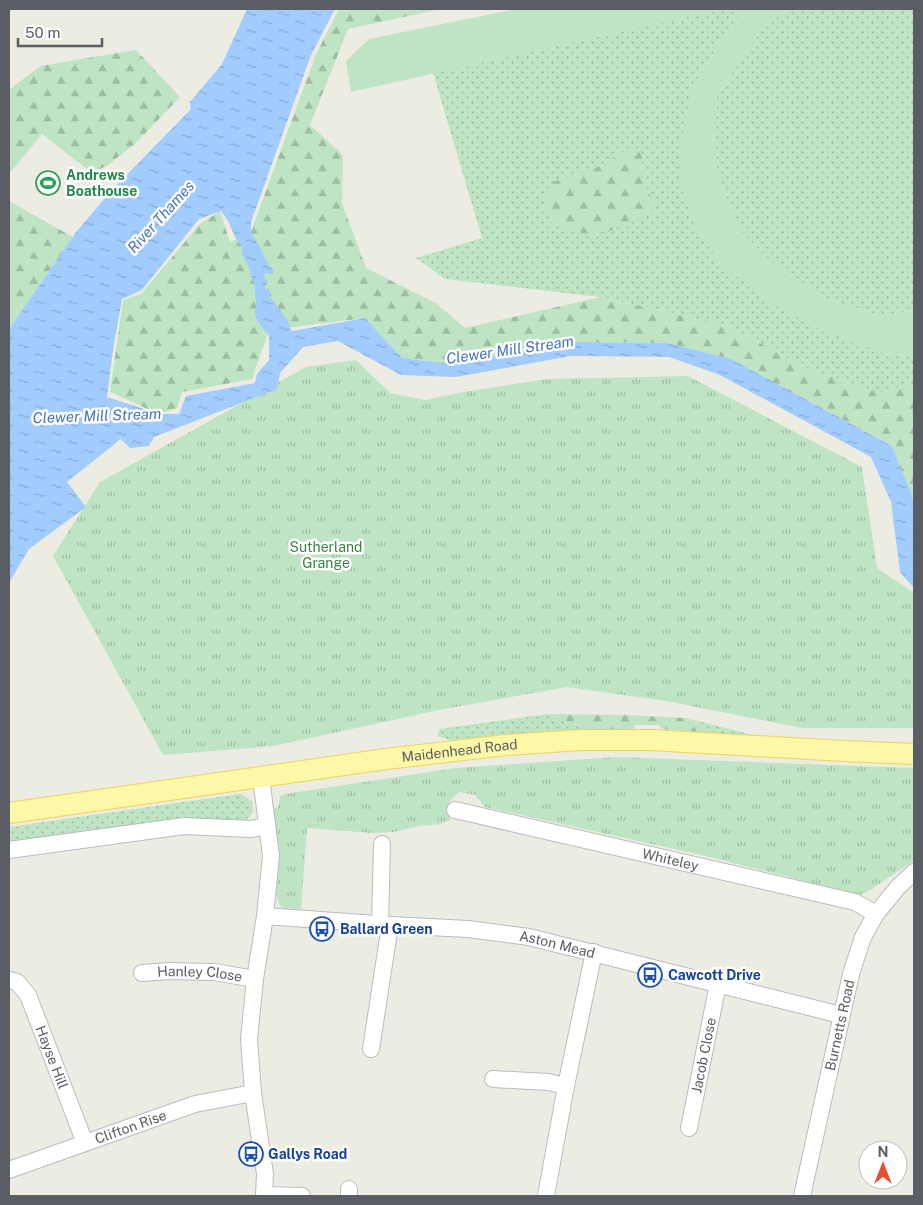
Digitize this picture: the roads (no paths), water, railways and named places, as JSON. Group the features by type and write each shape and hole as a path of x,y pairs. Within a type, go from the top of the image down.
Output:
{"main road":[{"name":"Maidenhead Road","path":"9,813 424,754 506,745 580,740 651,740 914,754"}],"street":[{"path":"261,777 271,856 265,916 248,1039 253,1093 265,1174 264,1196 302,1196"},
{"name":"Whiteley","path":"462,808 855,902 876,914"},
{"path":"9,850 184,826 251,830 267,826"},
{"path":"371,1049 385,925 376,860 382,844"},
{"name":"Burnetts Road","path":"802,1196 851,974 864,937 876,914 898,887 914,872"},
{"name":"Aston Mead","path":"265,916 468,929 529,937 842,1014"},
{"path":"546,1196 566,1086 594,952"},
{"name":"Hanley Close","path":"142,973 169,971 214,972 255,979"},
{"name":"Hayse Hill","path":"9,980 17,982 28,995 85,1143"},
{"name":"Jacob Close","path":"688,1128 718,984"},
{"path":"493,1079 548,1082 566,1086"},
{"name":"Clifton Rise","path":"9,1170 195,1104 253,1093"}],"water":[{"path":"247,9 335,9 311,55 251,222 251,232 266,261 274,271 273,274 265,273 264,278 268,282 265,289 270,290 270,297 287,319 292,331 365,318 402,358 452,364 572,342 668,343 731,359 892,446 912,495 914,506 914,588 900,572 891,502 871,457 720,375 669,357 571,356 456,377 401,375 338,341 303,347 280,373 277,389 154,437 149,446 130,448 121,439 67,482 86,507 29,549 9,583 9,329 77,231 110,192 191,109 190,102 222,64","holes":["221,211 242,247 242,254 254,283 255,317 269,336 269,360 257,374 255,383 186,396 179,414 159,414 107,397 122,299 142,290 199,219"]}],"place":[{"name":"Andrews Boathouse","path":"48,183"},
{"name":"Ballard Green","path":"322,929"},
{"name":"Cawcott Drive","path":"650,975"},
{"name":"Gallys Road","path":"251,1154"}],"water label":[{"name":"River Thames","path":"161,217"},
{"name":"Clewer Mill Stream","path":"510,350"},
{"name":"Clewer Mill Stream","path":"97,416"}],"park label":[{"name":"Sutherland Grange","path":"326,556"}]}
